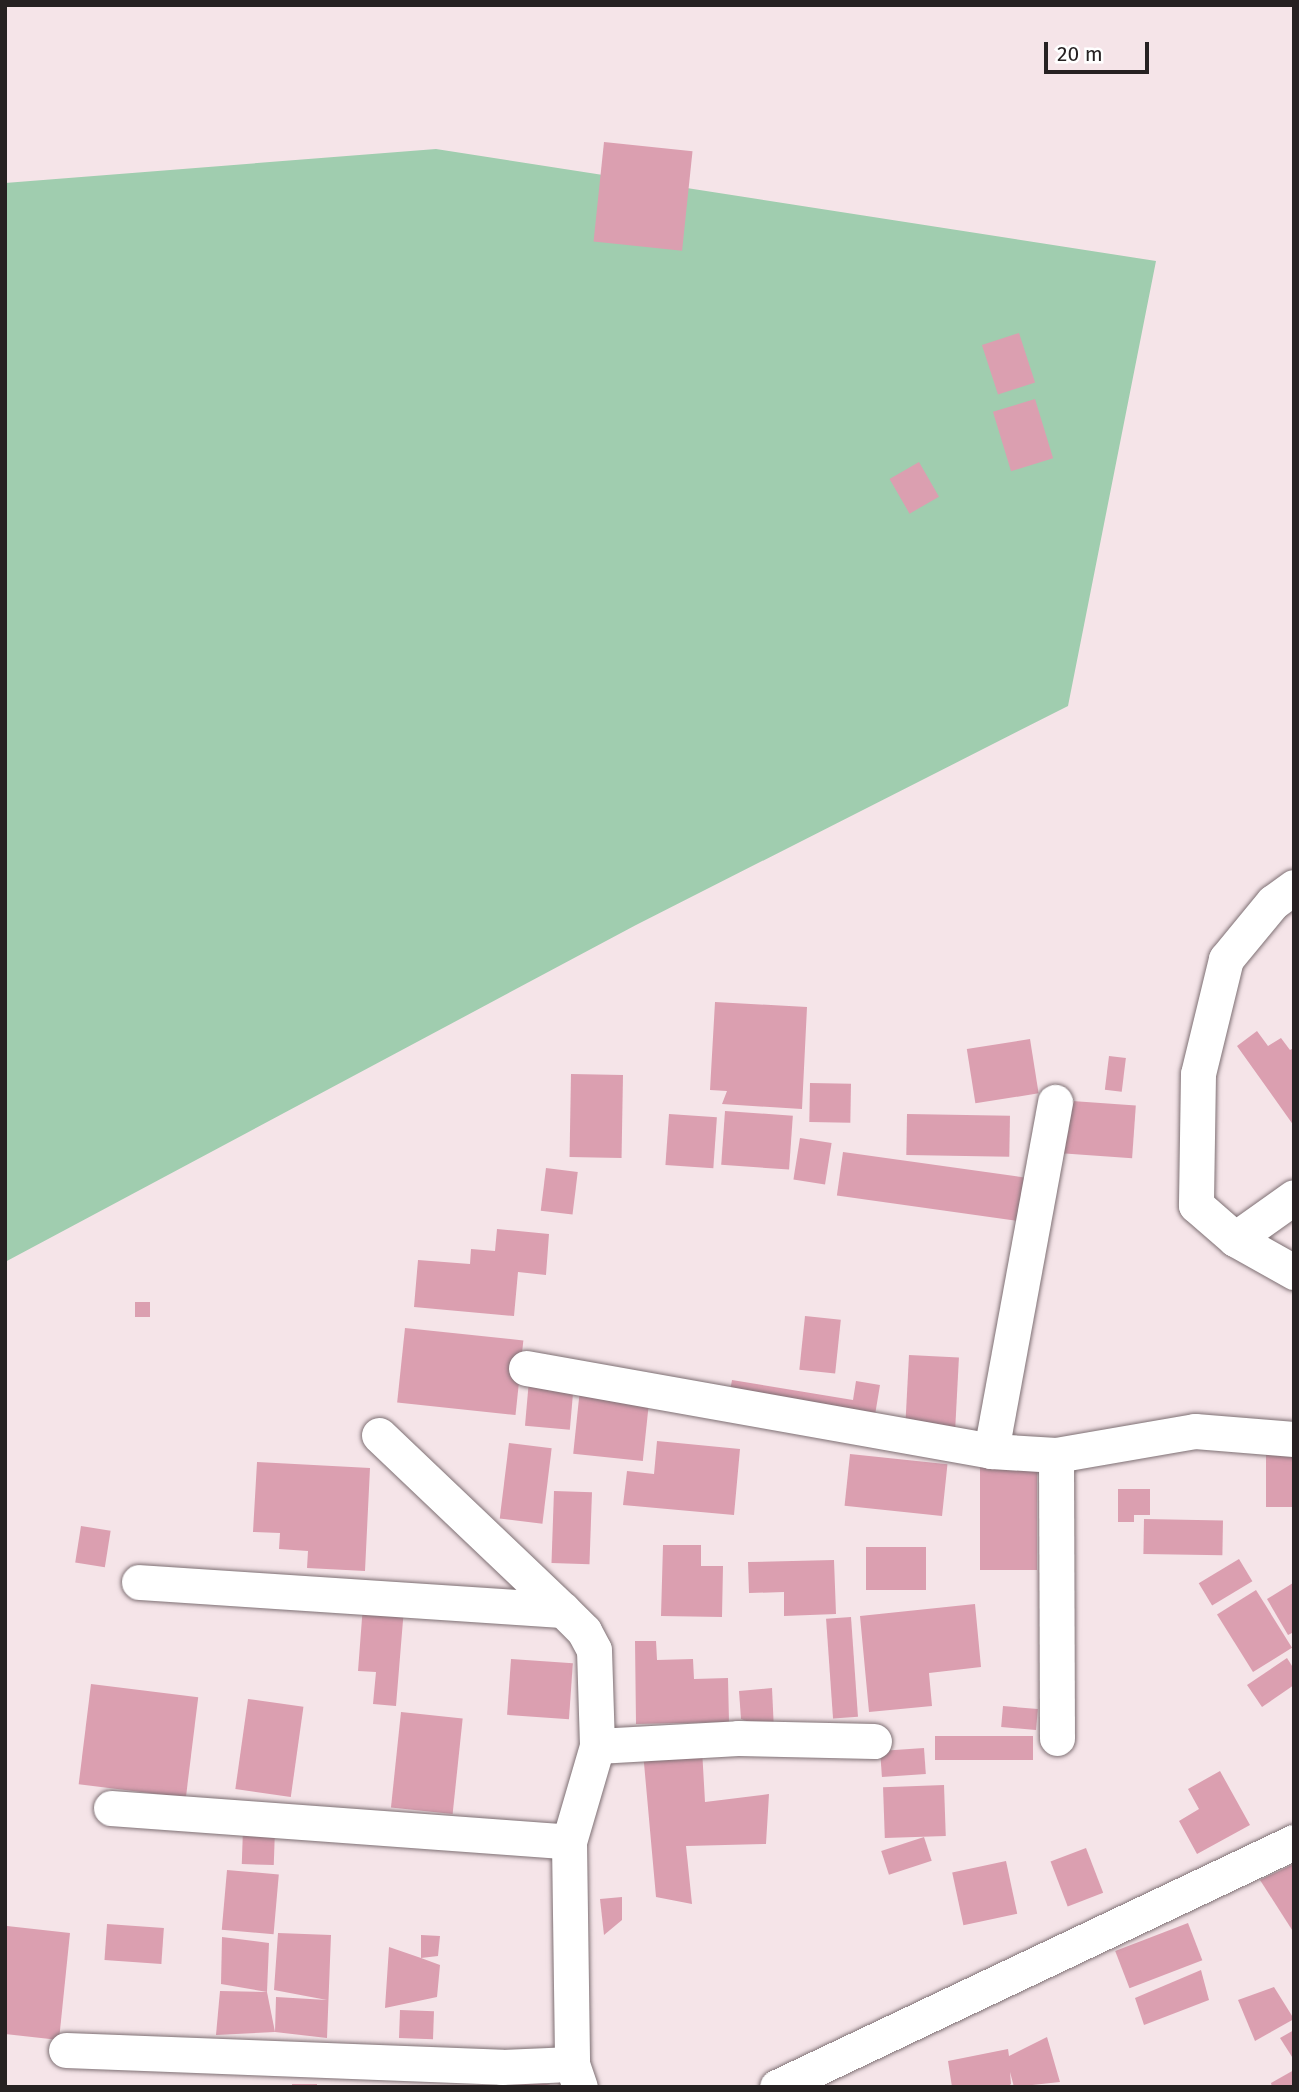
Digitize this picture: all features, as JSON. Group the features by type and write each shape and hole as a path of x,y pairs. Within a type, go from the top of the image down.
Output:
{"street":[{"path":"1294,887 1273,902 1226,959 1198,1074 1196,1205 1235,1239 1294,1272"},
{"path":"991,1451 1055,1102"},
{"path":"1235,1239 1294,1197"},
{"path":"526,1368 991,1451 1056,1455 1195,1431 1294,1439"},
{"path":"66,2050 502,2067 576,2076 569,1842 597,1746 594,1650 584,1631 563,1610 379,1436"},
{"path":"1056,1455 1057,1738"},
{"path":"139,1582 563,1610"},
{"path":"597,1746 738,1738 874,1741"},
{"path":"111,1808 569,1842"},
{"path":"776,2087 1294,1842"}],"green space":[{"path":"436,149 1156,261 1068,706 636,925 5,1262 5,183"}],"building":[{"path":"604,142 693,151 682,251 594,241"},
{"path":"1019,333 1035,382 998,395 982,345"},
{"path":"1035,399 1053,458 1011,471 993,412"},
{"path":"919,462 939,497 910,514 890,479"},
{"path":"715,1002 807,1007 802,1109 722,1104 727,1091 710,1090"},
{"path":"1257,1031 1268,1046 1281,1038 1290,1050 1294,1048 1294,1126 1237,1046"},
{"path":"1030,1039 1039,1093 975,1103 967,1049"},
{"path":"1109,1056 1126,1058 1122,1092 1105,1090"},
{"path":"571,1074 623,1075 622,1158 570,1157"},
{"path":"810,1083 851,1084 850,1123 809,1122"},
{"path":"1058,1100 1136,1105 1132,1158 1054,1153"},
{"path":"725,1111 793,1116 789,1170 721,1165"},
{"path":"669,1114 717,1117 713,1168 665,1165"},
{"path":"907,1114 1010,1116 1009,1157 906,1155"},
{"path":"800,1138 832,1143 825,1184 793,1179"},
{"path":"843,1152 1024,1177 1018,1221 837,1196"},
{"path":"546,1168 578,1172 573,1215 541,1211"},
{"path":"497,1229 549,1234 546,1275 518,1272 514,1316 414,1307 418,1260 470,1264 471,1249 495,1251"},
{"path":"135,1302 150,1302 150,1317 135,1317"},
{"path":"805,1316 841,1320 835,1373 799,1370"},
{"path":"405,1328 523,1340 516,1415 397,1403"},
{"path":"909,1355 959,1358 955,1428 905,1425"},
{"path":"529,1380 574,1384 570,1430 525,1426"},
{"path":"732,1380 853,1400 856,1381 880,1385 873,1427 728,1402"},
{"path":"580,1389 650,1396 643,1461 573,1454"},
{"path":"657,1441 740,1449 734,1515 623,1505 627,1471 654,1474"},
{"path":"509,1443 552,1448 542,1524 500,1518"},
{"path":"1266,1453 1294,1453 1294,1507 1266,1507"},
{"path":"850,1454 947,1464 942,1516 845,1506"},
{"path":"257,1462 370,1468 365,1571 307,1568 308,1551 279,1549 280,1533 253,1532"},
{"path":"980,1465 1037,1465 1037,1570 980,1570"},
{"path":"1118,1489 1150,1489 1150,1515 1134,1515 1134,1522 1118,1522"},
{"path":"554,1491 592,1492 589,1564 551,1563"},
{"path":"1144,1519 1223,1520 1222,1555 1143,1554"},
{"path":"81,1526 111,1531 105,1567 75,1563"},
{"path":"663,1545 701,1545 701,1566 723,1566 722,1617 661,1616"},
{"path":"866,1547 926,1547 926,1590 866,1590"},
{"path":"1239,1559 1252,1581 1212,1605 1199,1583"},
{"path":"834,1560 836,1614 784,1616 784,1592 749,1593 748,1562"},
{"path":"1293,1583 1294,1632 1288,1635 1267,1599"},
{"path":"1256,1590 1292,1648 1253,1672 1217,1614"},
{"path":"975,1604 981,1667 929,1673 932,1706 869,1712 860,1616"},
{"path":"363,1605 404,1608 396,1706 373,1704 376,1672 358,1671"},
{"path":"851,1617 858,1717 833,1719 826,1619"},
{"path":"635,1641 656,1641 657,1660 693,1659 694,1679 728,1678 729,1722 636,1724"},
{"path":"1287,1658 1294,1669 1294,1685 1262,1707 1247,1685"},
{"path":"511,1659 573,1663 569,1719 507,1715"},
{"path":"91,1684 198,1697 186,1797 79,1784"},
{"path":"772,1688 774,1731 741,1719 739,1691"},
{"path":"248,1699 303,1707 291,1797 235,1789"},
{"path":"1003,1706 1038,1709 1036,1730 1001,1727"},
{"path":"401,1712 463,1718 453,1814 391,1807"},
{"path":"935,1736 1033,1736 1033,1760 935,1760"},
{"path":"924,1748 926,1774 882,1777 880,1751"},
{"path":"702,1749 705,1802 769,1794 766,1844 686,1846 692,1904 656,1897 643,1752"},
{"path":"1220,1771 1250,1825 1197,1854 1179,1821 1199,1809 1188,1789"},
{"path":"944,1785 946,1836 885,1838 883,1787"},
{"path":"243,1829 275,1830 274,1865 242,1864"},
{"path":"924,1837 932,1861 889,1875 881,1851"},
{"path":"1086,1848 1103,1893 1068,1906 1051,1862"},
{"path":"1006,1861 1017,1914 963,1925 952,1872"},
{"path":"1294,1864 1294,1933 1260,1880"},
{"path":"227,1870 279,1875 274,1934 222,1930"},
{"path":"622,1897 622,1920 604,1935 600,1899"},
{"path":"1188,1923 1202,1960 1130,1988 1115,1951"},
{"path":"107,1924 164,1928 161,1964 104,1960"},
{"path":"7,1926 70,1933 59,2040 5,2034"},
{"path":"278,1933 331,1935 327,2038 275,2032 276,1997 327,2000 274,1990"},
{"path":"421,1935 440,1936 438,1956 421,1958"},
{"path":"222,1937 269,1943 267,1992 221,1984"},
{"path":"389,1947 440,1965 437,1997 385,2008"},
{"path":"1201,1970 1209,2000 1144,2025 1135,1998"},
{"path":"1274,1987 1294,2019 1255,2041 1238,2000"},
{"path":"220,1991 267,1992 275,2032 216,2035"},
{"path":"400,2010 434,2011 433,2039 399,2038"},
{"path":"1294,2030 1294,2060 1280,2038"},
{"path":"1047,2037 1060,2082 1014,2087 1010,2072 1011,2084 1007,2087 952,2087 948,2061 1008,2049 1009,2056"},
{"path":"1294,2070 1294,2087 1272,2087 1271,2083"},
{"path":"506,2074 555,2086 555,2087 506,2087"},
{"path":"292,2084 317,2084 317,2087 292,2087"}]}
